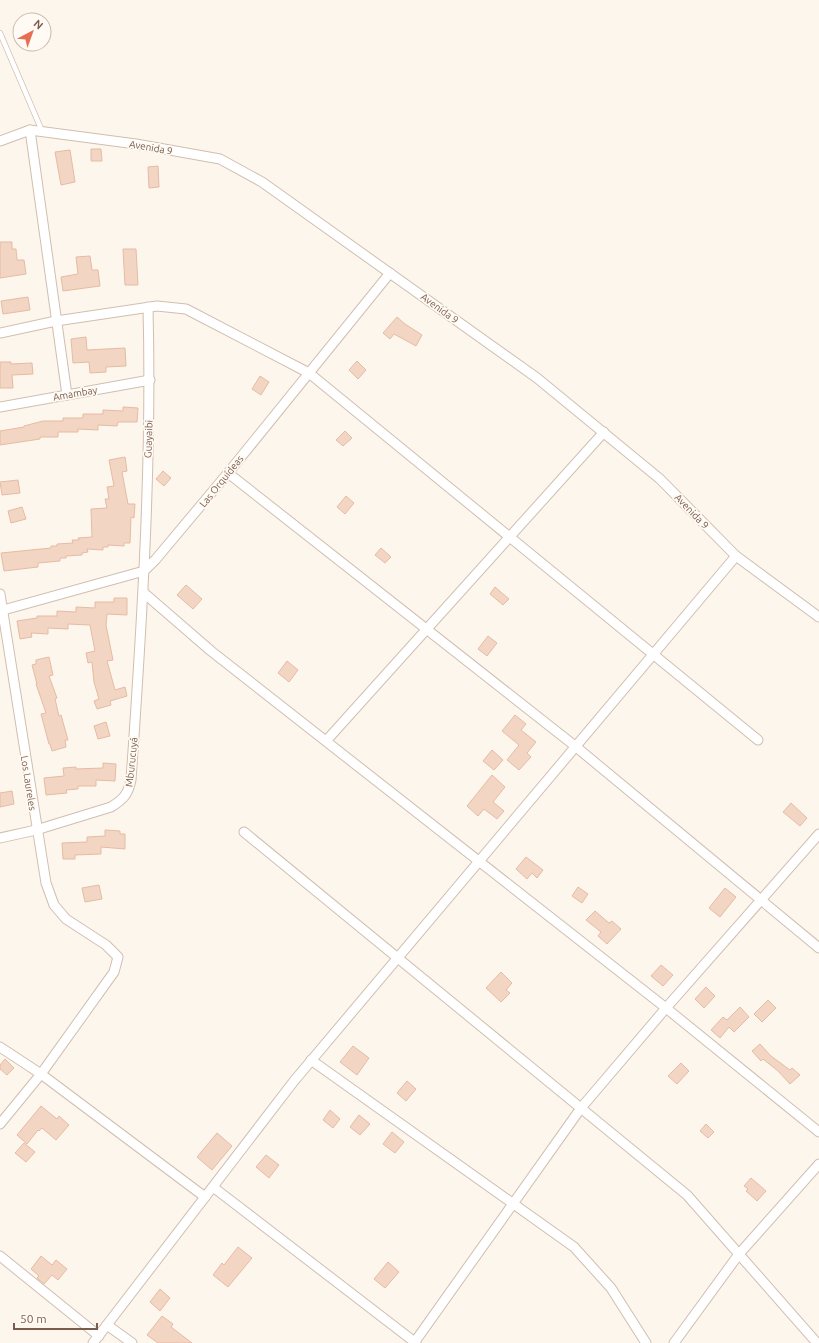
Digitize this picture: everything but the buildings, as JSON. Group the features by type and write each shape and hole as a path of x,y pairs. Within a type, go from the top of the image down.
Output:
{"street":[{"name":"Avenida 9","path":"0,141 30,130 136,144 220,159 262,182 537,378 660,479 736,556 819,617"},
{"path":"30,130 67,395"},
{"name":"Las Orquídeas","path":"1,610 144,570 156,559 228,473 390,273"},
{"path":"0,333 56,321 148,307 157,306 186,309 309,373 758,740"},
{"name":"Guayaibi","path":"144,593 150,380 148,307"},
{"name":"Amambay","path":"0,407 150,380"},
{"path":"326,741 604,432"},
{"path":"228,473 576,746 819,948"},
{"path":"0,1256 96,1339 311,1060 736,556"},
{"path":"144,593 211,651 666,1008 819,1132"},
{"name":"Mburucuyá","path":"0,838 36,830 111,807 121,801 128,791 132,772 144,593"},
{"name":"Los Laureles","path":"0,594 1,610 36,830 46,883 54,905 66,919 106,945 118,957 114,972 40,1074"},
{"path":"244,832 687,1195 816,1343"},
{"path":"213,1187 415,1343 581,1108 666,1008 819,834"},
{"path":"0,1047 40,1074 205,1197"},
{"path":"311,1060 574,1247 611,1288 646,1343"},
{"path":"0,1124 40,1074"},
{"path":"674,1343 739,1254 819,1164"},
{"path":"107,1325 132,1343"}],"lane":[{"path":"0,33 42,131"}]}
